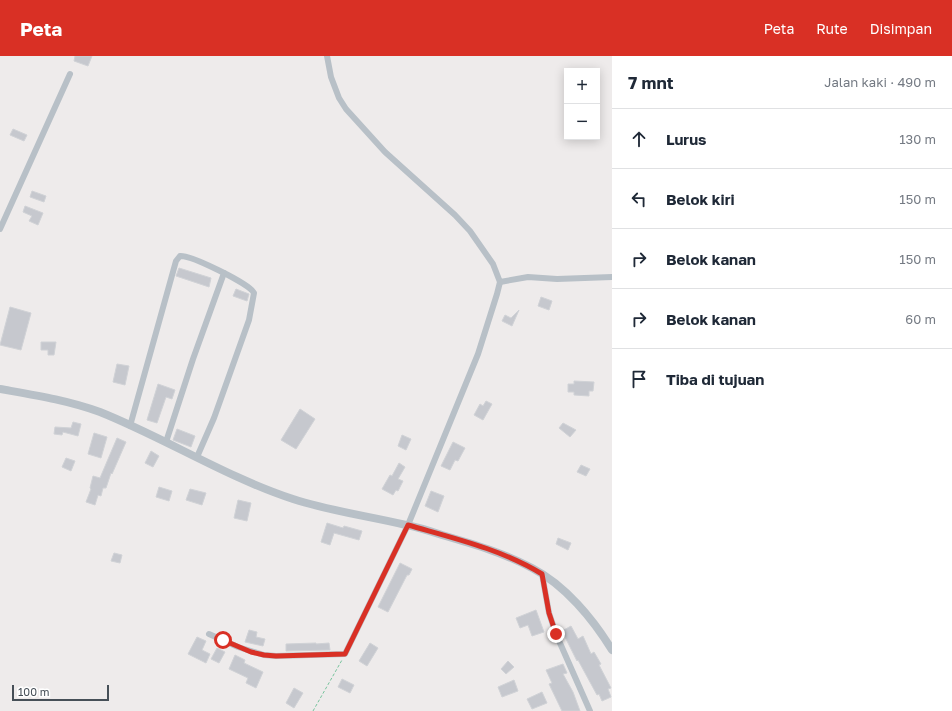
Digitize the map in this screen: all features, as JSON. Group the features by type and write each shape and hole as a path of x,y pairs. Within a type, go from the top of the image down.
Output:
{"street":[{"path":"209,634 238,647 264,655 345,654 408,525 478,354 500,282 493,264 470,231 385,152 346,109 339,98 331,76 327,56"},
{"path":"0,229 70,74"},
{"path":"130,426 156,329 178,258 180,256 187,257 224,273 250,288 254,292 254,299 246,327 223,395 197,457"},
{"path":"166,442 193,359 224,273"},
{"path":"500,282 528,277 557,279 612,277"},
{"path":"0,389 56,399 99,412 166,442 235,476 293,499 325,508 408,525 490,550 533,568 570,596 593,621 612,650"},
{"path":"542,574 549,613 556,634 590,711"}],"path":[{"path":"313,711 345,654"}],"building":[{"path":"75,56 92,56 88,66 74,61"},
{"path":"13,129 27,135 24,141 10,135"},
{"path":"32,191 46,196 44,202 30,197"},
{"path":"25,206 43,213 38,225 29,221 32,216 23,212"},
{"path":"179,268 211,278 209,287 176,276"},
{"path":"236,289 249,294 247,301 233,296"},
{"path":"541,297 552,301 549,310 538,306"},
{"path":"10,307 31,313 21,350 0,345"},
{"path":"519,310 512,326 502,321 505,315 511,318"},
{"path":"41,342 56,342 54,355 48,355 48,350 41,350"},
{"path":"117,364 129,366 125,385 113,382"},
{"path":"574,381 594,382 593,391 589,391 589,396 574,395 574,392 568,392 568,384 574,384"},
{"path":"158,384 175,390 172,399 166,397 157,423 147,420"},
{"path":"486,401 492,404 483,420 474,415 480,404 483,406"},
{"path":"300,409 315,419 296,449 281,440"},
{"path":"73,422 81,424 78,436 63,432 62,435 54,434 55,427 71,428"},
{"path":"563,423 576,430 570,437 559,428"},
{"path":"177,429 195,436 191,447 173,440"},
{"path":"94,433 107,437 101,458 88,454"},
{"path":"402,435 411,439 406,450 398,446"},
{"path":"117,438 126,442 112,474 111,473 106,488 103,488 101,496 98,495 95,505 86,502 91,489 93,476 100,478"},
{"path":"453,442 465,448 458,461 455,460 450,470 441,466"},
{"path":"151,451 159,456 153,467 145,463"},
{"path":"66,458 75,461 71,471 62,467"},
{"path":"399,463 405,467 398,479 403,481 398,491 396,490 393,495 382,489 390,475 392,476"},
{"path":"581,465 590,469 586,476 577,472"},
{"path":"159,487 172,491 169,501 156,497"},
{"path":"190,489 206,493 202,505 186,500"},
{"path":"431,491 444,496 438,512 425,506"},
{"path":"238,500 251,503 247,521 234,518"},
{"path":"327,523 343,528 344,526 362,531 359,540 334,533 330,545 321,542"},
{"path":"558,538 571,543 568,550 556,544"},
{"path":"114,553 122,555 120,563 111,561"},
{"path":"400,563 412,569 409,575 407,575 388,612 378,607"},
{"path":"536,610 544,632 532,636 528,625 520,628 516,618"},
{"path":"571,626 578,639 583,636 591,654 594,652 601,664 599,665 611,688 608,689 611,697 602,701 599,694 597,695 578,660 577,661 562,631"},
{"path":"249,630 257,632 256,637 265,639 263,646 245,642"},
{"path":"197,637 206,641 202,650 210,654 206,663 188,654"},
{"path":"329,643 330,650 286,651 286,644"},
{"path":"370,643 378,648 367,666 359,661"},
{"path":"217,648 225,652 219,663 211,659"},
{"path":"235,655 245,660 244,663 263,672 256,688 246,683 248,678 229,669"},
{"path":"508,661 514,667 506,674 501,669"},
{"path":"563,664 567,673 563,674 573,692 580,711 562,711 549,684 552,683 546,670"},
{"path":"342,679 354,685 350,693 338,687"},
{"path":"514,680 518,691 502,697 498,687"},
{"path":"294,688 303,693 294,708 286,703"},
{"path":"542,692 547,703 532,709 527,699"}],"route":[{"path":"223,640 251,652 264,655 345,654 408,525 490,550 533,568 542,574 549,613 556,634"}]}
